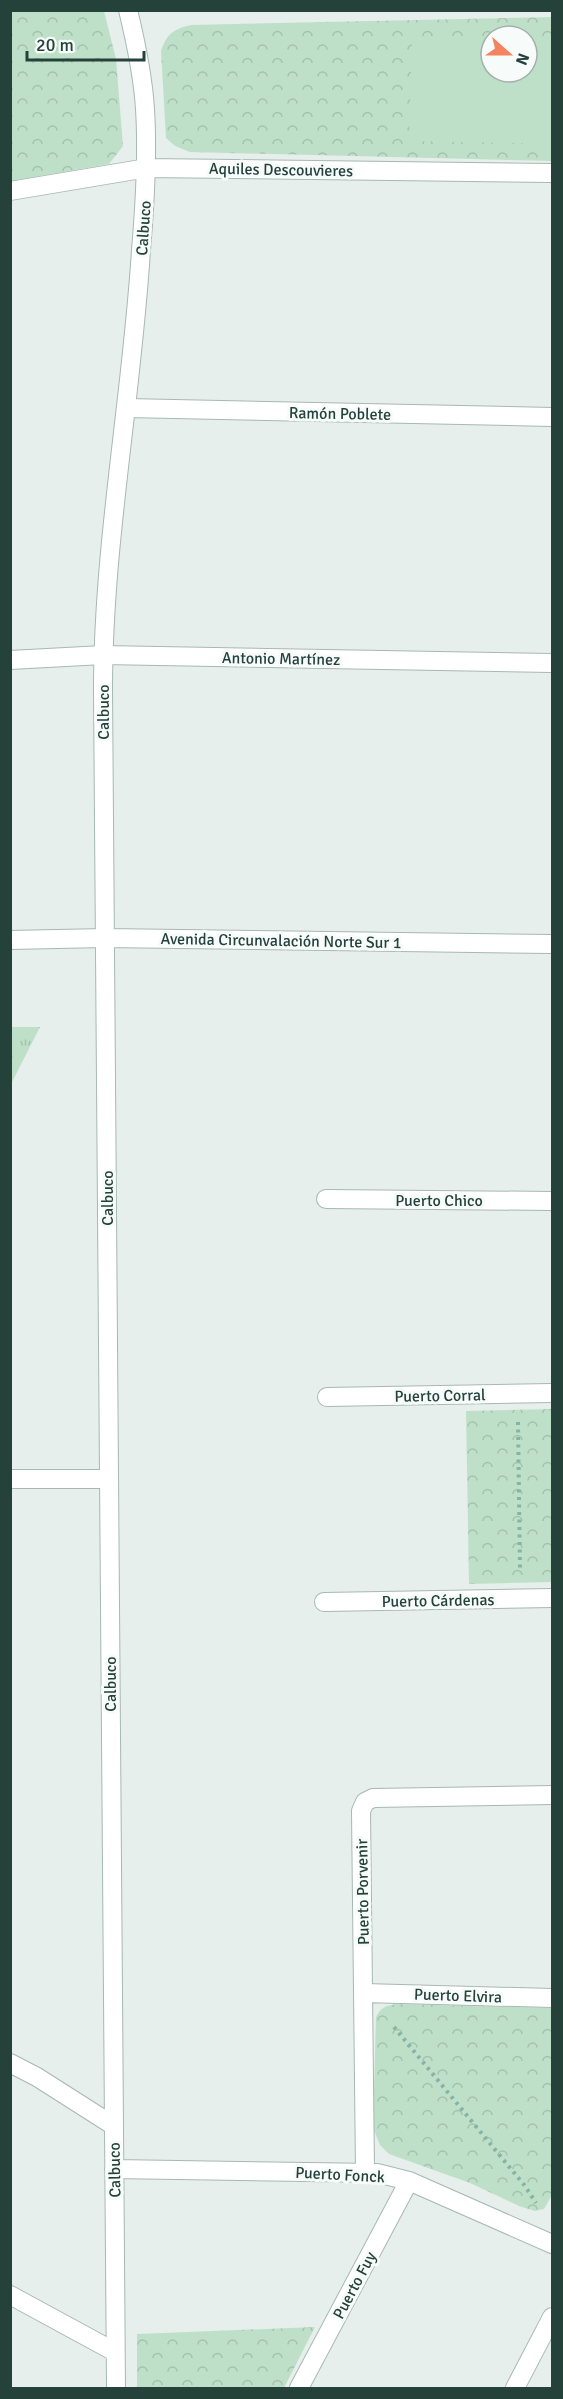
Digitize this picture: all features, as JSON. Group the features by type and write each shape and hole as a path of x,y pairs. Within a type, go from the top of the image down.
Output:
{"street":[{"name":"Calbuco","path":"116,2388 103,655 110,547 139,288 147,168 145,107 140,60 128,10"},
{"name":"Aquiles Descouvieres","path":"10,191 147,168 552,173"},
{"name":"Ramón Poblete","path":"127,408 552,417"},
{"name":"Antonio Martínez","path":"10,660 103,655 552,663"},
{"name":"Avenida Circunvalación Norte Sur 1","path":"10,940 105,938 552,944"},
{"name":"Puerto Chico","path":"326,1199 552,1201"},
{"name":"Puerto Corral","path":"327,1397 552,1393"},
{"path":"10,1479 109,1479"},
{"name":"Puerto Cárdenas","path":"324,1602 552,1598"},
{"name":"Puerto Porvenir","path":"365,2172 361,1811 365,1802 373,1798 552,1795"},
{"name":"Puerto Elvira","path":"364,1993 552,1998"},
{"path":"10,2063 37,2077 114,2126"},
{"name":"Puerto Fonck","path":"114,2169 365,2172 394,2176 551,2239"},
{"name":"Puerto Fuy","path":"299,2388 409,2181"},
{"path":"10,2295 116,2352"},
{"path":"515,2388 552,2317"}],"path":[{"path":"518,1394 520,1598"},
{"path":"364,1993 525,2186 541,2212"}],"green space":[{"path":"10,11 104,11 116,59 123,146 109,164 11,181"},
{"path":"552,17 552,161 190,152 175,146 166,138 161,51 166,40 180,28 191,25"},
{"path":"412,40 479,42 479,84 539,84 539,43 552,43 552,144 409,141"},
{"path":"10,1027 40,1027 11,1084"},
{"path":"552,1409 552,1582 469,1584 466,1411"},
{"path":"396,2004 552,2008 552,2195 544,2209 535,2211 519,2206 470,2183 389,2154 380,2145 373,2128 376,2017 384,2008"},
{"path":"315,2327 284,2388 137,2388 137,2334"}]}
